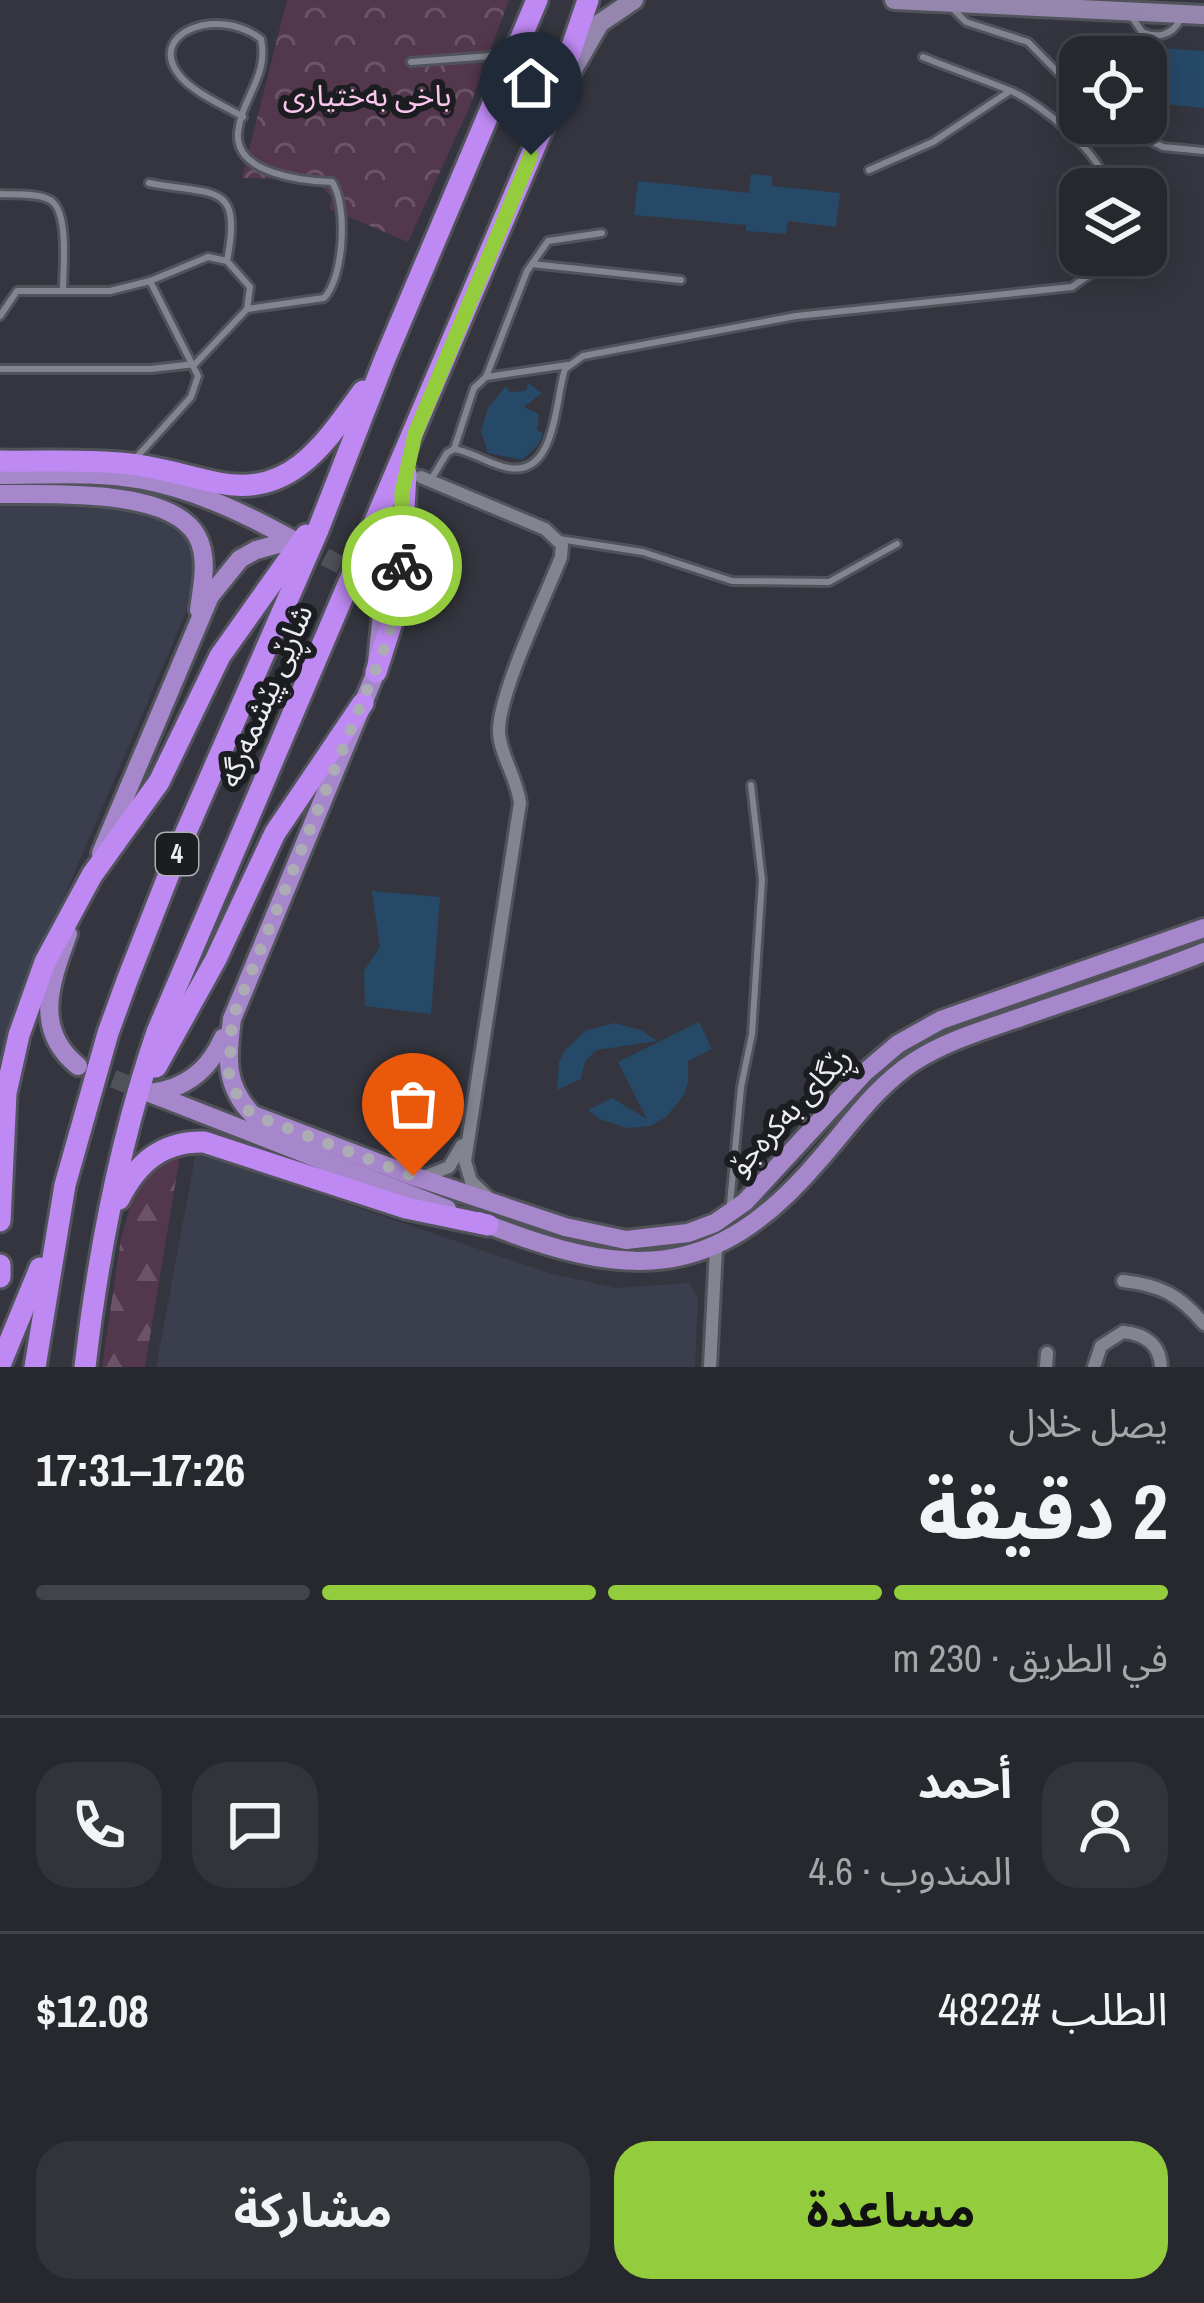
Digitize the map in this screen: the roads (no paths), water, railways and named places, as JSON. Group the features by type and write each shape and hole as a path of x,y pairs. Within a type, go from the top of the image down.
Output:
{"highway":[{"name":"شاڕێی پێشمەرگە","path":"85,1367 122,1151 157,1032 550,111 588,0"},
{"name":"شاڕێی پێشمەرگە","path":"35,1367 54,1234 94,1079 128,978 535,3"},
{"path":"0,461 130,464 249,486 278,480 320,449 384,361"},
{"path":"376,672 399,600 402,493 415,434"},
{"path":"0,1221 6,1093 19,1035 45,962 92,875 159,782 220,656 328,501"},
{"path":"122,1151 147,1084 216,959 275,833 363,703"},
{"path":"107,1221 125,1186 146,1161 164,1148 196,1141 262,1158 406,1208 488,1225"},
{"path":"0,1365 54,1234"},
{"path":"0,1265 0,1277"}],"main road":[{"path":"550,111 600,23 634,0"},
{"path":"894,0 1204,15"},
{"path":"0,475 107,475 145,480 218,503 293,540 256,550 220,581 197,620 92,875 61,955 47,1011 56,1042 78,1066"},
{"path":"0,494 128,500 178,518 195,532 202,552 197,620"},
{"name":"ڕێگای بەکرەجۆ","path":"365,579 382,614 376,672 232,1019 214,1058 200,1073 172,1089 150,1093 488,1225 583,1255 623,1261 671,1258 716,1248 743,1233 777,1206 884,1086 931,1052 1204,952"},
{"name":"ڕێگای بەکرەجۆ","path":"232,1019 229,1076 240,1102 253,1115 565,1227 626,1240 669,1237 722,1218 774,1175 864,1073 898,1044 941,1020 1204,928"},
{"path":"716,1248 722,1218"}],"street":[{"path":"425,479 560,539 561,556 510,687 499,729 520,803 466,1133 466,1171 478,1190 492,1200"},
{"path":"413,1176 444,1172 457,1157 466,1133"},
{"path":"710,1367 716,1248"},
{"path":"1123,1281 1156,1285 1186,1301 1204,1324"},
{"path":"1094,1367 1101,1346 1123,1333 1148,1339 1157,1349 1161,1367"}],"lane":[{"path":"947,2 966,22 1028,42 1059,74"},
{"path":"243,117 182,80 174,68 173,50 189,28 203,22 226,22 248,28 261,39 261,75 238,133 240,144 261,169 332,182 343,206 331,292 324,298 247,309"},
{"path":"411,62 514,55"},
{"path":"923,57 1028,100 1092,154 1101,168"},
{"path":"869,170 933,142 1010,91"},
{"path":"1156,144 1204,151"},
{"path":"149,183 218,196 231,208 234,223 227,261"},
{"path":"0,194 46,198 56,204 62,216 63,290"},
{"path":"425,479 454,449 474,388 486,377 532,264 548,241 602,233"},
{"path":"0,316 17,291 110,291 150,281 199,259 227,261 250,287 247,309 195,364 151,369 0,369"},
{"path":"532,264 681,280"},
{"path":"454,449 509,468 532,464 547,447 562,373 583,356 796,316 1072,287 1088,276"},
{"path":"130,464 191,397 198,376 150,281"},
{"path":"486,377 568,365"},
{"path":"560,539 643,552 732,581 829,582 897,544"},
{"path":"722,1218 752,1034 761,880 751,784"}],"tunnel":[{"path":"301,544 361,576"},
{"path":"88,1069 150,1093"}],"park label":[{"name":"باخی بەختیاری","path":"367,96"}]}
